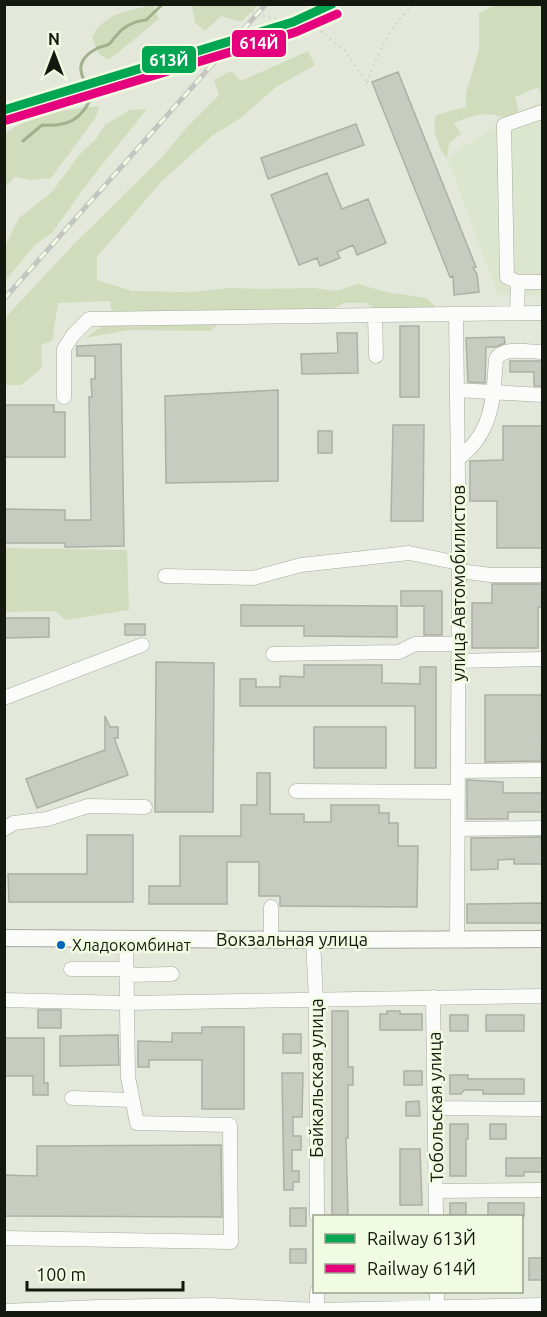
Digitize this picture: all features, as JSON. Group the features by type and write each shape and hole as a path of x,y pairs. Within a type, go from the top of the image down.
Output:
{"main road":[{"name":"Вокзальная улица","path":"4,938 543,939"}],"street":[{"path":"543,112 504,125 507,277 518,282 543,282"},
{"path":"517,313 518,282"},
{"path":"64,397 64,349 73,335 89,319 543,313"},
{"name":"улица Автомобилистов","path":"456,314 459,567 457,939"},
{"path":"375,315 376,356"},
{"path":"458,459 471,449 483,433 491,410 498,355 504,352 543,352"},
{"path":"457,390 543,395"},
{"path":"165,576 253,578 301,565 408,553 491,575 543,575"},
{"path":"273,654 399,652 415,644 459,644"},
{"path":"4,698 142,645"},
{"path":"458,661 543,659"},
{"path":"458,771 543,770"},
{"path":"296,791 458,792"},
{"path":"4,829 14,823 47,819 88,806 145,807"},
{"path":"458,829 540,828"},
{"path":"271,907 271,940"},
{"path":"4,1238 231,1242 230,1125 137,1123 128,1077 126,938"},
{"name":"Байкальская улица","path":"313,940 316,1000 317,1215"},
{"path":"71,969 172,974"},
{"path":"4,1000 128,1003 543,996"},
{"name":"Тобольская улица","path":"434,997 436,1215"},
{"path":"72,1098 132,1100"},
{"path":"436,1108 543,1109"},
{"path":"436,1191 543,1190"},
{"path":"317,1293 317,1311"},
{"path":"437,1293 437,1310"},
{"path":"4,1311 437,1310 543,1305"}],"path":[{"path":"164,4 173,4"},
{"path":"223,4 237,6 267,17 297,22 322,32 345,51 367,83 379,49 394,26 414,4"}],"shaded area":[{"path":"192,4 258,5 241,22 221,16 205,31 195,23"},
{"path":"153,5 159,19 109,60 99,54 92,37 104,22 126,11"},
{"path":"542,5 542,97 538,87 515,97 519,111 507,119 486,114 454,123 461,134 449,143 447,158 436,138 436,115 466,107 466,93 479,50 479,13 493,6"},
{"path":"308,51 315,65 276,87 242,117 212,136 161,182 97,257 97,280 132,291 191,292 230,288 314,288 336,291 358,284 386,292 426,298 436,307 377,310 366,303 344,303 329,311 223,321 210,331 129,330 85,338 113,318 110,301 58,303 52,341 41,345 42,368 21,385 5,385 4,319 219,95 214,80 231,71 241,81"},
{"path":"542,102 542,295 498,295 447,158 519,111"},
{"path":"99,106 96,117 51,178 31,180 15,177 5,187 5,133 50,114"},
{"path":"147,109 93,176 52,233 36,244 5,281 5,246 19,218 52,192 105,125 130,110"},
{"path":"4,548 127,550 129,610 65,620 56,611 5,612"}],"building":[{"path":"398,72 476,267 473,268 477,274 479,292 454,295 453,276 450,277 372,82"},
{"path":"356,124 364,145 268,179 261,158"},
{"path":"327,173 342,209 368,199 386,243 357,255 353,245 337,252 340,258 320,266 317,258 299,265 271,195"},
{"path":"400,326 419,326 419,397 400,397"},
{"path":"337,333 357,333 358,373 302,374 301,354 338,353"},
{"path":"504,337 505,343 496,347 486,347 485,383 468,382 466,338"},
{"path":"121,344 124,546 65,547 65,543 4,543 4,509 65,510 65,520 91,520 89,397 92,397 91,379 95,379 95,356 77,356 77,346"},
{"path":"510,361 543,361 543,386 534,386 534,372 510,372"},
{"path":"278,390 278,481 166,483 165,396"},
{"path":"4,405 54,405 54,412 65,412 65,457 4,457"},
{"path":"393,425 424,425 423,521 391,521"},
{"path":"503,426 543,426 543,548 497,548 497,501 470,501 470,461 503,460"},
{"path":"318,431 332,431 332,453 318,453"},
{"path":"492,584 543,584 543,607 538,607 538,648 472,648 472,603 492,603"},
{"path":"401,591 442,591 442,635 424,635 424,606 401,606"},
{"path":"241,605 397,606 397,637 304,636 304,626 241,626"},
{"path":"4,618 49,618 49,637 4,638"},
{"path":"125,624 145,624 145,635 125,635"},
{"path":"156,662 214,663 213,812 155,812"},
{"path":"304,665 382,665 382,683 420,684 420,667 436,667 436,768 415,768 415,706 240,706 240,679 256,679 256,687 280,687 280,676 304,677"},
{"path":"485,695 543,695 541,761 485,762"},
{"path":"105,716 110,727 118,727 118,738 114,738 128,775 37,808 26,779 105,750"},
{"path":"314,727 386,727 386,768 314,768"},
{"path":"257,773 270,773 270,814 304,814 304,822 331,822 331,805 379,805 379,813 389,813 389,823 398,823 398,846 418,846 417,907 280,906 280,896 259,896 259,862 227,862 227,904 149,904 149,886 180,886 180,836 241,836 241,805 257,805"},
{"path":"467,780 503,782 503,793 543,793 543,812 508,812 508,819 467,819"},
{"path":"87,835 133,835 133,902 9,902 8,874 87,874"},
{"path":"541,837 543,864 514,864 514,859 498,860 498,869 471,870 471,838"},
{"path":"543,903 543,923 467,923 467,904"},
{"path":"38,1010 61,1010 61,1028 38,1028"},
{"path":"332,1011 348,1011 348,1067 353,1067 353,1085 348,1085 348,1138 346,1138 348,1215 332,1215"},
{"path":"387,1011 400,1011 400,1014 422,1014 422,1030 380,1030 380,1014 387,1014"},
{"path":"450,1015 468,1015 468,1031 450,1031"},
{"path":"486,1015 524,1015 524,1031 486,1031"},
{"path":"202,1027 244,1027 244,1109 202,1109 202,1060 149,1060 149,1067 138,1067 138,1041 172,1042 172,1033 202,1033"},
{"path":"283,1034 301,1034 301,1053 283,1053"},
{"path":"118,1035 119,1065 60,1066 60,1036"},
{"path":"4,1038 44,1038 44,1083 48,1083 48,1095 33,1095 33,1076 4,1076"},
{"path":"404,1071 422,1071 422,1085 404,1085"},
{"path":"282,1073 303,1073 302,1117 293,1117 293,1136 301,1136 301,1150 292,1150 292,1171 299,1171 299,1182 293,1182 293,1190 284,1190"},
{"path":"450,1075 468,1075 468,1079 524,1079 524,1094 483,1094 483,1090 464,1090 461,1094 450,1094"},
{"path":"419,1101 420,1116 406,1116 406,1102"},
{"path":"450,1124 468,1124 466,1176 450,1176"},
{"path":"490,1124 506,1124 506,1139 490,1139"},
{"path":"221,1145 222,1217 4,1216 4,1175 37,1176 37,1146"},
{"path":"400,1149 420,1149 422,1205 400,1205"},
{"path":"506,1158 543,1158 543,1172 524,1172 524,1176 506,1176"},
{"path":"450,1203 466,1203 466,1215 450,1215"},
{"path":"488,1203 524,1203 524,1216 488,1215"},
{"path":"290,1208 306,1208 306,1226 290,1226"},
{"path":"290,1249 306,1249 306,1263 290,1263"},
{"path":"529,1258 542,1258 542,1280 529,1280"}],"waterway":[{"path":"23,141 42,125 60,125 79,116 92,95 82,76 81,65 84,59 97,48 110,43 125,27 146,20 163,4"}],"railway":[{"path":"4,299 266,4"}],"rail line":[{"name":"613Й","path":"4,110 293,22 332,4"},
{"name":"614Й","path":"7,120 296,32 337,14"}],"place":[{"name":"Хладокомбинат","path":"61,945"}]}
